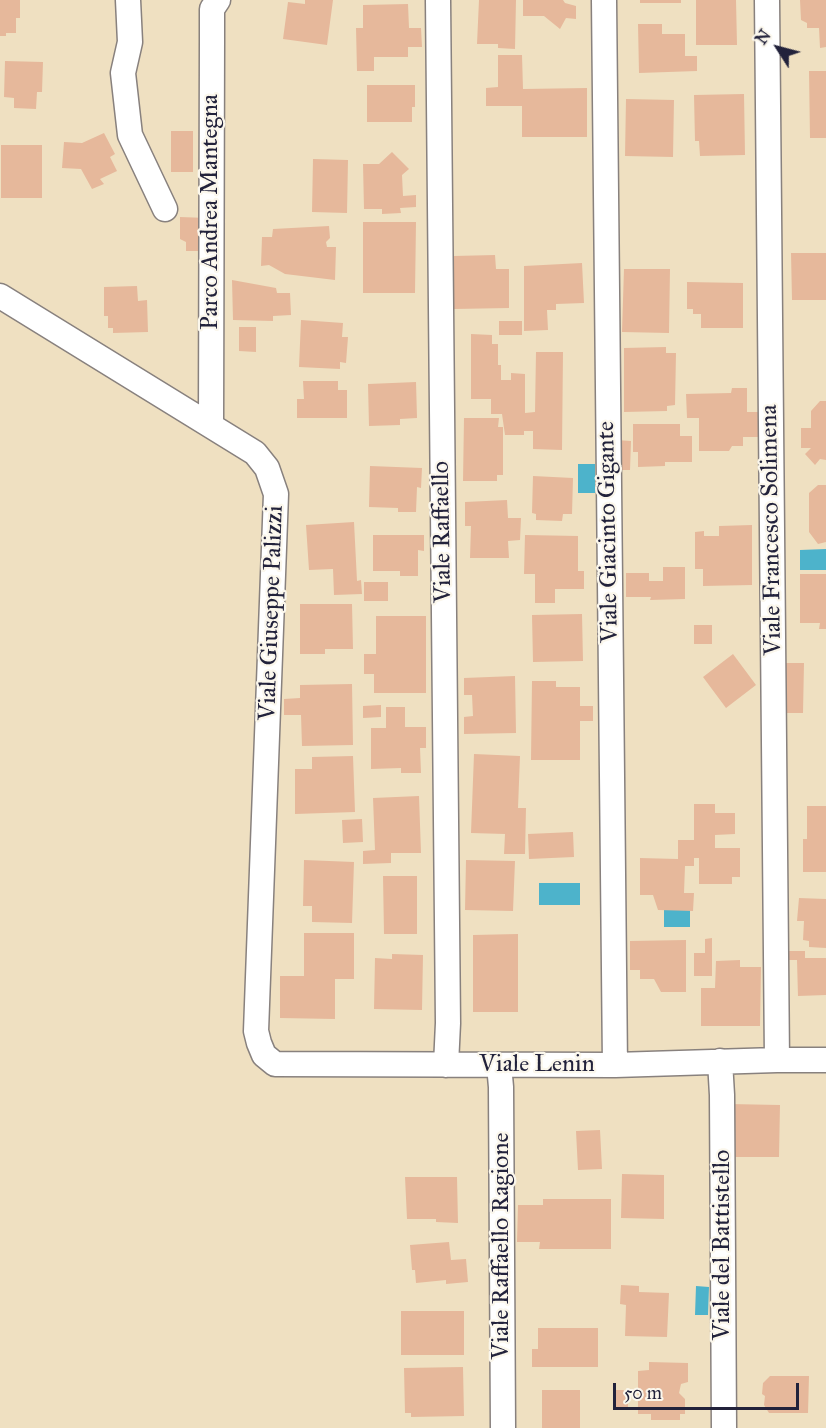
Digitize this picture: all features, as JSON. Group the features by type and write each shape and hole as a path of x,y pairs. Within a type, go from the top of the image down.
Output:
{"street":[{"path":"128,0 130,42 123,73 130,135 165,209"},
{"name":"Parco Andrea Mantegna","path":"211,425 212,9 218,0"},
{"name":"Viale Raffaello","path":"438,0 448,1023 446,1065"},
{"name":"Viale Giacinto Gigante","path":"603,0 615,1065"},
{"name":"Viale Francesco Solimena","path":"767,0 777,1060"},
{"name":"Viale Giuseppe Palizzi","path":"0,296 255,453 267,468 276,494 256,1030 258,1043"},
{"name":"Viale Lenin","path":"258,1043 264,1055 275,1064 615,1065 826,1060"},
{"name":"Viale del Battistello","path":"720,1061 724,1428"},
{"name":"Viale Raffaello Ragione","path":"499,1065 503,1428"}],"water":[{"path":"578,464 595,464 595,493 578,493"},
{"path":"826,549 826,570 800,570 800,550"},
{"path":"539,883 580,883 580,905 539,905"},
{"path":"664,910 690,910 690,927 664,927"},
{"path":"696,1286 709,1287 708,1315 695,1315"}],"building":[{"path":"0,0 20,0 20,18 16,18 16,33 6,33 6,36 0,36"},
{"path":"305,0 333,0 327,45 283,39 288,2 305,4"},
{"path":"479,0 516,0 515,49 498,48 498,44 477,44"},
{"path":"523,0 563,0 565,3 576,6 576,19 566,18 560,29 544,16 523,16"},
{"path":"640,0 681,0 681,3 640,3"},
{"path":"696,0 736,0 737,45 696,45"},
{"path":"800,0 826,0 826,47 820,48 819,28 807,28 807,23 801,20"},
{"path":"408,4 409,28 421,28 422,47 408,47 408,57 374,57 374,71 357,71 356,28 363,28 363,5"},
{"path":"638,24 662,24 662,34 685,34 685,56 697,56 697,71 639,73"},
{"path":"498,55 522,55 523,89 587,88 587,137 522,137 522,106 486,106 486,88 498,87"},
{"path":"5,61 43,62 42,92 37,92 36,109 14,108 14,98 4,97"},
{"path":"809,71 826,71 826,138 810,138"},
{"path":"367,85 415,85 412,122 367,122"},
{"path":"744,94 745,155 700,156 699,141 695,141 694,95"},
{"path":"626,99 674,100 673,157 625,156"},
{"path":"171,131 193,131 193,172 171,172"},
{"path":"104,133 115,154 110,157 117,171 100,179 104,184 92,189 81,169 62,168 64,142 82,143"},
{"path":"1,145 42,145 42,198 1,198"},
{"path":"392,152 409,169 402,175 403,196 416,195 416,207 400,208 401,213 382,214 382,209 364,209 363,164 379,164"},
{"path":"313,159 348,160 347,213 312,212"},
{"path":"180,217 207,218 207,251 186,251 186,242 180,239"},
{"path":"363,222 416,222 415,293 363,293"},
{"path":"329,226 330,238 326,242 327,247 336,247 335,280 285,274 269,265 261,266 262,237 272,237 273,229"},
{"path":"791,253 826,253 826,300 792,300"},
{"path":"495,255 496,269 509,269 509,308 454,309 454,256"},
{"path":"582,263 584,303 556,304 556,310 547,310 548,330 524,331 524,266"},
{"path":"624,269 670,269 669,333 622,332"},
{"path":"232,280 276,288 277,293 290,293 291,315 273,316 273,321 233,320"},
{"path":"687,282 743,283 743,328 701,328 701,314 693,314 693,309 687,309"},
{"path":"137,286 138,301 147,300 148,332 113,333 113,328 108,328 108,316 104,316 104,287"},
{"path":"301,320 343,323 342,337 348,337 346,363 340,362 340,369 299,367"},
{"path":"499,321 522,321 522,335 499,335"},
{"path":"239,327 256,327 256,352 239,351"},
{"path":"471,334 492,335 492,344 498,344 501,380 511,380 511,373 525,374 525,413 535,412 536,352 563,352 562,450 533,449 533,431 524,431 524,435 505,435 502,414 491,414 491,399 471,399"},
{"path":"666,347 666,353 676,353 675,405 667,406 667,411 624,412 624,348"},
{"path":"303,381 338,381 338,390 347,390 347,418 297,418 297,399 304,399"},
{"path":"416,382 417,418 400,419 400,425 369,426 368,384"},
{"path":"732,388 747,388 747,412 763,412 764,437 743,437 743,446 732,446 729,451 699,451 699,418 687,418 686,394 731,393"},
{"path":"820,401 826,401 826,460 820,459 815,465 805,454 811,448 801,448 801,428 811,428 811,411"},
{"path":"464,418 499,418 498,427 503,427 503,475 497,475 497,481 463,481"},
{"path":"633,424 680,424 680,436 692,436 692,462 665,462 665,466 638,467 638,452 633,452"},
{"path":"616,440 631,441 630,470 615,470"},
{"path":"370,466 422,468 421,488 417,487 416,512 398,512 398,508 369,507"},
{"path":"533,476 573,478 572,514 563,514 562,521 536,520 536,514 532,513"},
{"path":"818,485 826,485 826,542 818,544 809,532 809,493"},
{"path":"507,500 508,518 521,518 520,540 508,541 509,558 470,558 471,526 465,526 465,502"},
{"path":"354,522 357,581 361,580 362,594 334,595 333,569 309,570 306,525"},
{"path":"752,525 752,585 703,586 703,569 695,569 695,532 704,531 704,536 719,536 719,526"},
{"path":"373,535 424,535 424,551 418,550 418,576 400,576 400,571 373,571"},
{"path":"525,535 578,536 578,571 584,571 584,589 555,589 555,603 535,603 535,574 524,574"},
{"path":"663,567 685,567 685,599 650,600 651,597 626,597 626,573 649,573 649,581 663,581"},
{"path":"800,574 826,574 826,629 819,629 820,623 800,623"},
{"path":"364,582 388,582 388,601 364,601"},
{"path":"300,604 352,604 353,649 325,649 325,654 300,654"},
{"path":"582,614 583,661 533,662 532,615"},
{"path":"376,616 426,616 426,693 374,693 374,674 364,674 364,654 376,654"},
{"path":"694,625 712,625 712,644 694,644"},
{"path":"733,654 756,685 726,708 703,677"},
{"path":"786,663 804,663 803,713 785,713"},
{"path":"515,676 516,733 464,734 464,717 473,716 472,695 464,695 464,678"},
{"path":"532,681 556,681 556,687 580,687 580,706 593,706 593,721 580,721 580,760 531,760"},
{"path":"352,684 353,745 302,746 301,715 284,715 284,699 300,698 300,685"},
{"path":"381,705 381,717 363,718 363,706"},
{"path":"386,707 405,707 405,727 426,727 426,748 420,748 421,773 401,773 401,768 371,769 371,728 386,728"},
{"path":"474,754 520,756 518,808 526,808 525,854 504,854 505,834 471,833"},
{"path":"353,756 355,812 295,814 295,769 312,769 312,757"},
{"path":"419,796 421,853 391,853 391,863 363,864 363,851 375,850 373,798"},
{"path":"694,804 715,804 715,813 735,813 735,834 715,835 715,848 740,848 740,877 732,877 732,884 699,884 699,858 694,858 694,866 685,866 684,893 694,893 693,911 658,910 653,895 640,895 640,858 678,859 678,840 694,840"},
{"path":"807,806 826,806 826,872 803,872 803,839 807,839"},
{"path":"362,819 363,842 343,843 342,820"},
{"path":"573,832 574,857 529,859 528,834"},
{"path":"304,860 354,862 352,923 312,922 312,906 303,906"},
{"path":"466,860 515,861 513,911 465,910"},
{"path":"383,876 417,876 417,934 384,934"},
{"path":"799,898 826,899 826,948 809,947 809,941 803,940 804,921 797,921"},
{"path":"304,933 354,933 354,979 335,979 335,1019 280,1018 280,976 304,976"},
{"path":"518,934 518,1012 473,1012 473,935"},
{"path":"712,938 712,976 694,976 694,953 705,953 705,939"},
{"path":"686,940 686,992 661,992 654,979 640,979 640,970 630,970 630,941"},
{"path":"787,951 805,951 805,958 826,958 826,995 798,996 797,960 787,960"},
{"path":"392,954 423,955 422,1010 374,1009 375,958 392,959"},
{"path":"740,960 740,967 761,967 760,1026 701,1026 701,988 715,988 716,961"},
{"path":"729,1104 780,1105 779,1157 729,1157"},
{"path":"600,1130 602,1169 578,1170 576,1131"},
{"path":"622,1174 664,1175 664,1219 621,1218"},
{"path":"405,1177 457,1177 458,1223 436,1222 436,1219 407,1219"},
{"path":"543,1199 611,1199 611,1249 539,1249 540,1242 517,1242 518,1205 543,1205"},
{"path":"449,1242 451,1260 466,1259 468,1282 446,1284 446,1280 416,1283 415,1270 412,1270 410,1245"},
{"path":"621,1285 639,1286 639,1292 669,1293 667,1337 625,1336 626,1305 620,1304"},
{"path":"401,1311 464,1311 464,1355 401,1355"},
{"path":"538,1328 598,1328 598,1367 532,1367 532,1349 538,1349"},
{"path":"649,1362 688,1363 688,1382 681,1384 679,1393 685,1399 685,1414 680,1414 680,1420 651,1420 651,1414 638,1414 638,1371 649,1370"},
{"path":"463,1367 464,1416 411,1417 411,1413 405,1413 404,1368"},
{"path":"770,1376 809,1376 808,1413 769,1413 764,1405 765,1396 762,1394 763,1383"},
{"path":"542,1390 580,1390 580,1428 542,1428"},
{"path":"616,1390 628,1390 628,1408 616,1408"}]}
